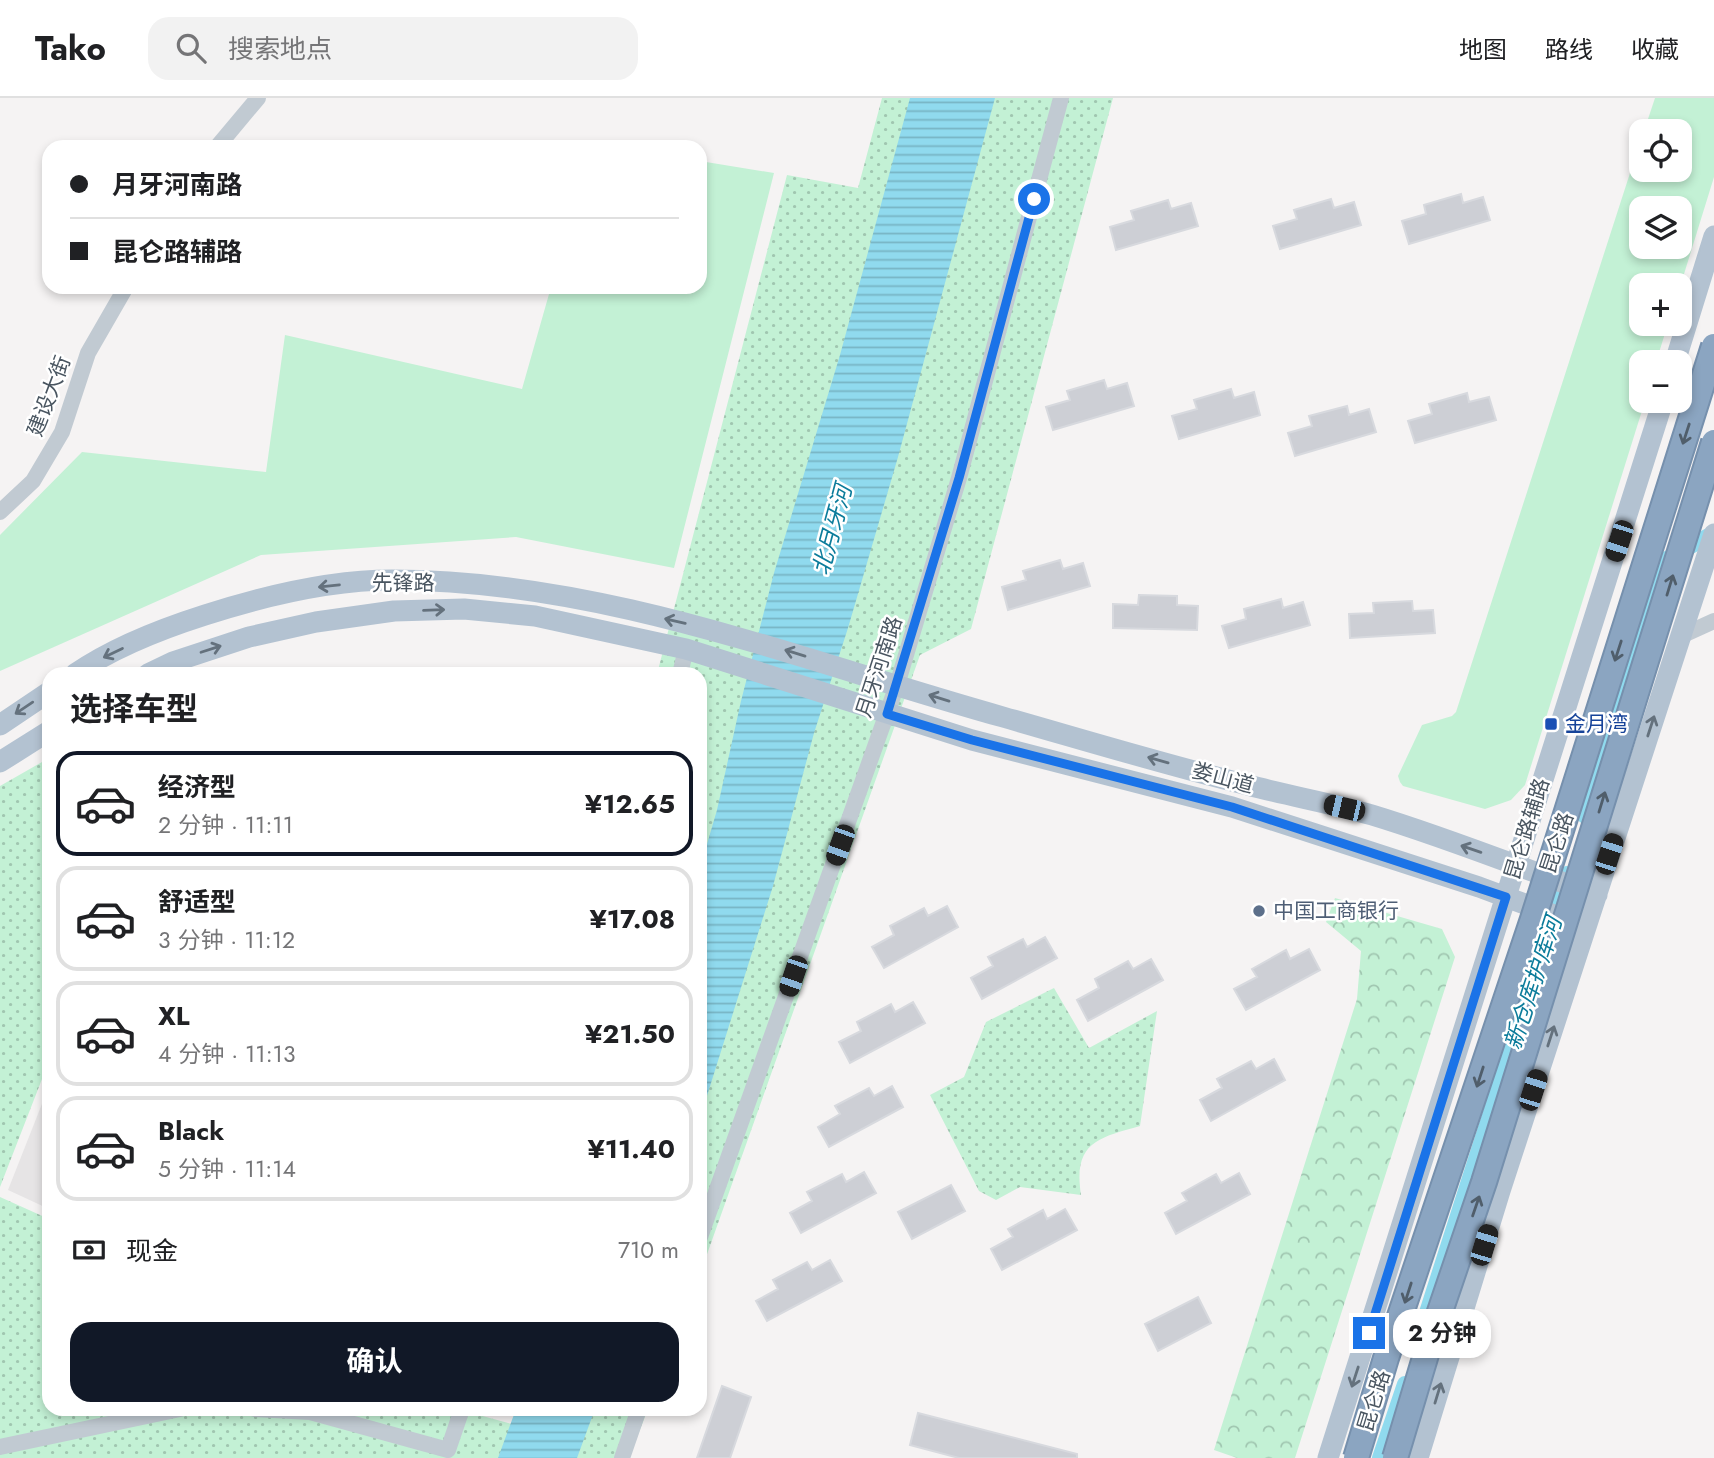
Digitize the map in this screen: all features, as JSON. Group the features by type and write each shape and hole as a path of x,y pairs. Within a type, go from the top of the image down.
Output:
{"highway":[{"name":"昆仑路","path":"1356,1458 1533,919 1714,346"},
{"name":"昆仑路","path":"1395,1458 1430,1341 1488,1169 1714,442"}],"main road":[{"path":"1679,350 1714,236"},
{"name":"昆仑路辅路","path":"1328,1458 1515,901 1659,413"},
{"path":"1418,1458 1504,1179 1714,534"},
{"name":"先锋路","path":"86,667 164,628 235,605 311,588 389,580 538,590 742,637 848,669"},
{"name":"先锋路","path":"163,667 248,637 316,622 394,611 464,609 535,616 686,649 832,697"},
{"name":"娄山道","path":"848,669 1245,785 1369,814 1597,895"},
{"path":"0,725 42,697"},
{"name":"娄山道","path":"832,697 972,740 1232,807 1586,927"},
{"path":"0,762 42,735"}],"street":[{"path":"223,140 258,98"},
{"name":"月牙河南路","path":"707,1217 897,685 959,478 1061,98"},
{"name":"建设大街","path":"0,512 33,481 62,432 88,353 122,294"},
{"path":"1681,636 1714,621"},
{"path":"682,667 686,649"},
{"path":"0,1447 147,1416"},
{"path":"325,1416 448,1450 460,1416"},
{"path":"622,1458 637,1416"}],"shaded area":[{"path":"42,1104 42,1206 8,1190"}],"green space":[{"path":"882,98 1113,98 971,629 920,655 707,1254 707,667 659,667 787,175 858,188"},
{"path":"1655,98 1714,98 1714,177 1692,248 1692,196 1629,196 1629,259 1689,259 1684,273 1629,273 1629,336 1664,336 1660,350 1629,350 1629,413 1641,413 1525,785 1511,800 1485,809 1403,786 1400,782 1398,776 1422,725 1452,716 1456,712 1629,176 1629,182 1692,182 1692,119 1648,119"},
{"path":"707,162 774,173 674,568 516,537 261,555 0,671 0,535 82,452 266,472 285,335 522,389 549,294 707,294"},
{"path":"42,762 42,1079 0,1187 0,786"},
{"path":"1335,898 1442,929 1455,957 1295,1458 1237,1458 1214,1450 1357,999 1361,951 1326,922"},
{"path":"1054,988 1089,1048 1157,1011 1140,1126 1100,1139 1085,1153 1079,1178 1081,1195 1020,1187 996,1200 979,1191 930,1095 964,1077 986,1022"},
{"path":"0,1197 42,1216 42,1416 482,1416 526,1428 515,1458 0,1458"},
{"path":"540,1416 645,1416 629,1458 525,1458"}],"water":[{"name":"北月牙河","path":"910,98 995,98 898,457 814,733 773,886 707,1096 707,844 774,573 840,355"},
{"path":"513,1416 592,1416 577,1458 498,1458"}],"building":[{"path":"1461,194 1463,203 1483,197 1490,220 1409,244 1402,221 1426,214 1424,205"},
{"path":"1331,199 1334,208 1354,202 1361,225 1280,249 1273,226 1297,219 1294,210"},
{"path":"1168,200 1171,209 1191,203 1198,226 1116,250 1110,227 1134,220 1131,211"},
{"path":"1104,380 1107,389 1127,383 1134,406 1053,430 1046,407 1070,400 1067,391"},
{"path":"1231,389 1234,398 1254,392 1260,415 1179,439 1172,416 1197,409 1194,400"},
{"path":"1467,393 1469,402 1489,397 1496,420 1415,443 1408,421 1432,414 1429,404"},
{"path":"1347,406 1349,415 1369,409 1376,432 1295,456 1288,433 1312,426 1309,416"},
{"path":"1060,560 1063,569 1083,563 1090,586 1008,610 1002,587 1026,580 1023,571"},
{"path":"1139,595 1177,596 1177,605 1198,606 1197,630 1113,628 1113,604 1138,605"},
{"path":"1281,599 1283,608 1303,602 1310,625 1229,648 1222,626 1246,619 1244,609"},
{"path":"1412,601 1413,611 1433,610 1435,633 1350,638 1349,614 1374,613 1373,603"},
{"path":"947,906 958,927 884,968 872,947 894,935 890,926 924,908 928,916"},
{"path":"1045,937 1057,958 982,999 971,978 993,966 988,957 1023,939 1027,947"},
{"path":"1309,949 1320,970 1246,1010 1234,989 1257,977 1252,969 1286,950 1290,959"},
{"path":"1151,959 1163,980 1088,1021 1077,1000 1099,988 1095,979 1128,961 1133,969"},
{"path":"913,1002 925,1023 850,1063 839,1042 861,1031 857,1022 891,1004 895,1012"},
{"path":"1274,1059 1285,1080 1211,1121 1200,1100 1222,1088 1217,1079 1251,1061 1256,1069"},
{"path":"892,1086 903,1107 829,1147 818,1127 840,1114 835,1106 869,1088 874,1096"},
{"path":"864,1172 876,1193 801,1233 790,1213 812,1201 807,1192 842,1174 846,1182"},
{"path":"1239,1173 1250,1194 1176,1234 1165,1213 1187,1201 1182,1193 1216,1174 1221,1183"},
{"path":"951,1185 965,1211 912,1239 898,1212"},
{"path":"1065,1209 1077,1230 1002,1270 991,1249 1013,1237 1008,1229 1043,1210 1047,1219"},
{"path":"830,1260 842,1281 767,1321 756,1301 778,1289 773,1280 807,1262 812,1270"},
{"path":"1198,1297 1211,1323 1158,1351 1145,1324"},
{"path":"722,1386 751,1397 730,1458 697,1458"},
{"path":"918,1413 1077,1454 1077,1458 959,1458 910,1445"}],"waterway":[{"name":"新仓库护库河","path":"1585,816 1654,582 1667,559 1714,533"},
{"name":"新仓库护库河","path":"1425,1319 1567,874"},
{"name":"新仓库护库河","path":"1380,1458 1405,1384"}],"place":[{"name":"金月湾","path":"1551,724"},
{"name":"中国工商银行","path":"1259,911"}],"route":[{"path":"1034,199 959,478 887,714 972,740 1232,807 1506,897 1369,1333"}]}
